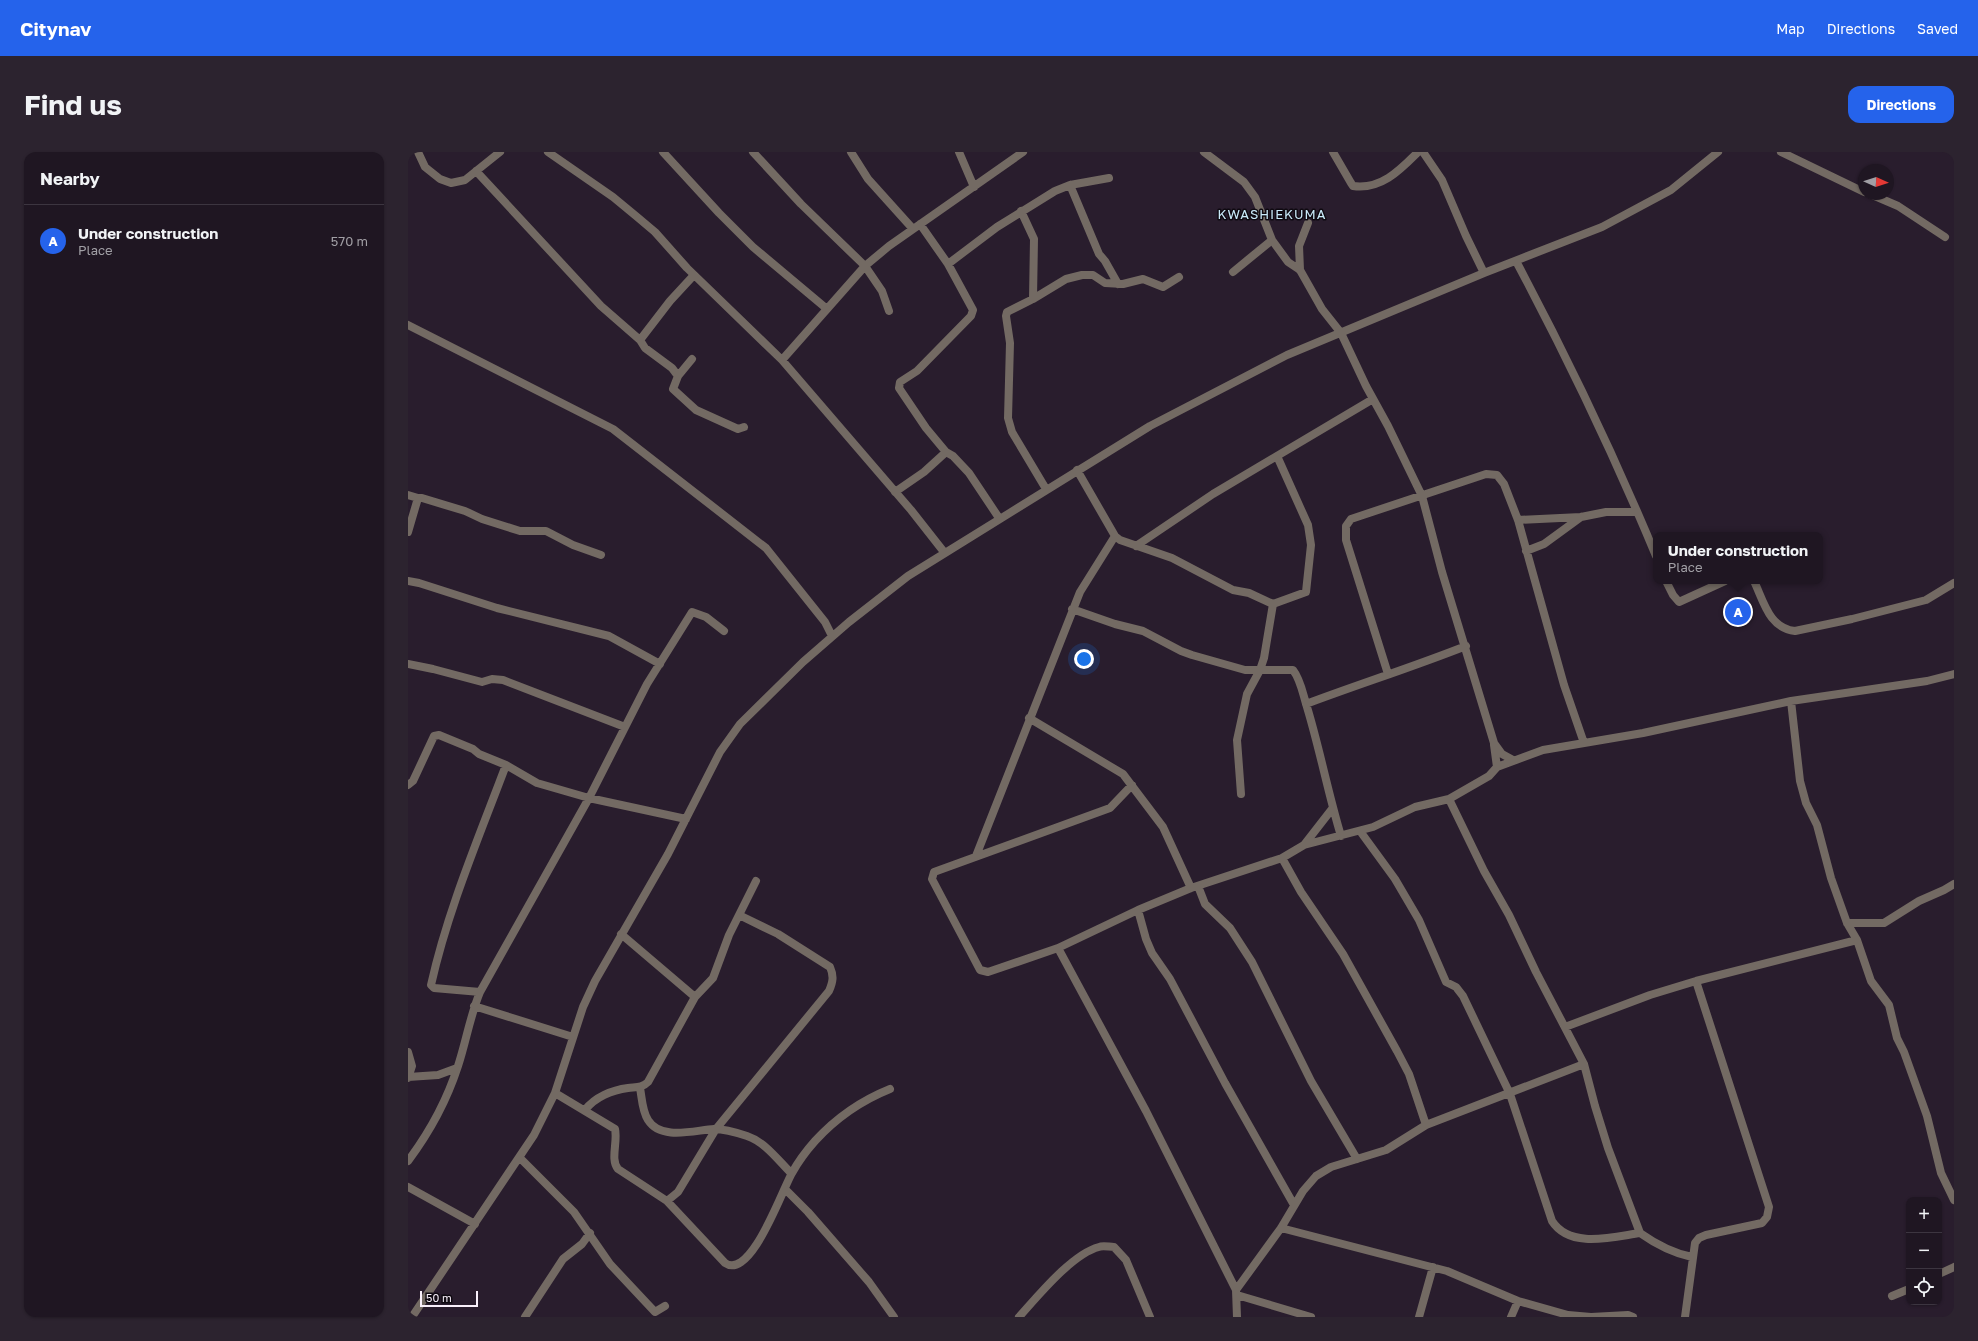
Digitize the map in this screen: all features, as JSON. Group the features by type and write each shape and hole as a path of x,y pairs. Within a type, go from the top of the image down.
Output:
{"street":[{"path":"418,152 425,167 440,178 451,183 465,180 500,152"},
{"path":"548,152 613,197 636,216 654,232 694,275 782,360 895,492 944,552"},
{"path":"663,152 719,213 754,247 827,309"},
{"path":"752,152 801,204 865,266 882,291 889,311"},
{"path":"851,152 868,179 913,229"},
{"path":"958,152 974,187"},
{"path":"782,360 865,266 913,229 1023,152"},
{"path":"1204,152 1244,182 1255,197 1272,240 1288,262 1300,270 1322,309 1341,333 1422,496 1442,572 1466,646 1494,743 1497,767"},
{"path":"1333,152 1353,186 1359,187 1389,179 1418,152"},
{"path":"1423,152 1442,180 1484,273"},
{"path":"412,1317 520,1158 555,1093 583,1007 595,981 686,819 720,752 740,724 803,662 832,636 908,576 944,552 1150,426 1287,355 1484,273 1602,227 1648,203 1681,183 1718,152"},
{"path":"1781,152 1858,189"},
{"path":"476,171 602,306 640,340 645,348 672,368 678,376"},
{"path":"948,264 997,227 1055,191 1070,185 1109,178"},
{"path":"1070,185 1099,254 1105,261 1118,284"},
{"path":"1884,200 1898,206 1945,237"},
{"path":"1021,211 1034,239 1033,298"},
{"path":"1300,270 1299,246 1308,223"},
{"path":"920,224 948,264 973,310 971,316 917,371 900,382 899,388 926,428 946,452 953,456 969,473 999,518"},
{"path":"1233,272 1272,240"},
{"path":"1516,261 1566,356 1653,549"},
{"path":"640,340 670,301 694,275"},
{"path":"1046,489 1012,432 1008,418 1010,343 1007,312 1066,280 1082,275 1092,275 1105,283 1118,284 1143,279 1163,287 1179,277"},
{"path":"408,325 613,429 766,548 825,622 832,636"},
{"path":"692,359 678,376 673,389 696,410 738,429 744,427"},
{"path":"1136,546 1213,494 1373,399"},
{"path":"895,492 924,472 946,452"},
{"path":"1077,470 1115,536 1120,540 1172,558 1233,590 1248,593 1273,604 1306,592 1311,545 1308,525 1277,456"},
{"path":"1388,674 1346,540 1346,526 1351,518 1492,474 1496,475 1504,484 1518,520 1564,685 1584,744"},
{"path":"408,495 431,500 520,531 546,531 573,545 601,555"},
{"path":"408,532 418,498"},
{"path":"1518,520 1581,517 1606,512 1637,512"},
{"path":"1526,551 1544,544 1581,517"},
{"path":"976,856 1072,609 1083,585 1115,536"},
{"path":"408,581 419,583 497,608 609,636 660,664"},
{"path":"1755,584 1772,621 1785,630 1795,631 1852,619 1926,600 1954,583"},
{"path":"1668,584 1673,595 1679,602 1718,584"},
{"path":"1241,794 1237,740 1247,694 1260,670 1264,658 1273,604"},
{"path":"1072,609 1115,624 1143,631 1186,654 1241,669 1293,670 1299,681 1316,737 1332,808 1341,836"},
{"path":"408,1161 419,1147 446,1099 457,1068 474,1006 480,992 589,798 647,684 692,612 706,617 724,630"},
{"path":"1306,704 1388,674 1416,666 1466,646"},
{"path":"408,664 482,682 492,679 503,680 625,727"},
{"path":"1132,785 1110,808 934,872 932,880 978,966 983,971 988,972 1058,948 1138,910 1194,887 1282,858 1304,845 1373,827 1415,807 1449,799 1489,776 1497,767 1543,750 1643,733 1791,701 1927,681 1954,674"},
{"path":"1791,701 1800,781 1806,803 1817,825 1831,878 1847,923 1856,940 1871,981 1889,1005 1897,1038 1904,1052 1926,1116 1941,1173 1954,1200"},
{"path":"1029,718 1116,769 1132,785 1163,827 1194,887 1205,904 1230,928 1252,962 1305,1069 1357,1159"},
{"path":"408,785 413,781 434,736 438,735 462,744 479,754 506,765 537,783 589,798 686,819"},
{"path":"1494,743 1502,754 1513,760"},
{"path":"480,992 434,988 432,984 441,942 455,900 506,765"},
{"path":"1449,799 1484,871 1509,915 1530,960 1584,1064 1608,1148 1640,1233 1660,1246 1678,1254 1692,1257"},
{"path":"1304,845 1332,808"},
{"path":"1360,831 1395,879 1416,914 1432,947 1446,982 1456,987 1463,996 1510,1094 1552,1221 1557,1229 1570,1236 1592,1239 1640,1233"},
{"path":"1282,858 1301,892 1343,954 1397,1051 1409,1074 1426,1125"},
{"path":"585,1110 591,1102 599,1097 627,1088 640,1088 648,1082 695,997 713,978 739,915 756,881"},
{"path":"1847,923 1884,923 1919,901 1954,884"},
{"path":"1138,910 1146,939 1152,953 1170,979 1229,1090 1294,1205"},
{"path":"667,1201 678,1192 716,1129 829,991 834,975 830,967 778,934 739,915"},
{"path":"621,934 695,997"},
{"path":"1565,1027 1650,995 1696,981 1856,940"},
{"path":"1058,948 1146,1112 1237,1293 1238,1317"},
{"path":"1685,1317 1695,1243 1699,1238 1762,1223 1767,1217 1769,1207 1696,981"},
{"path":"474,1006 573,1036"},
{"path":"408,1052 412,1066 408,1077 438,1075 457,1068"},
{"path":"1237,1293 1281,1228 1294,1205 1316,1176 1331,1167 1386,1150 1426,1125 1510,1094 1584,1064"},
{"path":"640,1088 644,1111 648,1121 655,1128 665,1132 716,1129 746,1135 763,1144 791,1173"},
{"path":"555,1093 615,1129 615,1163 618,1169 667,1201 725,1263 734,1266 740,1265 755,1246 772,1220 791,1173 814,1142 833,1123 854,1106 868,1098 890,1089"},
{"path":"520,1158 574,1212 590,1233 610,1264 655,1312 665,1306"},
{"path":"408,1187 475,1224"},
{"path":"785,1189 808,1212 869,1282 894,1317"},
{"path":"1281,1228 1460,1275 1477,1284 1518,1301 1568,1315 1591,1317 1628,1315 1633,1317"},
{"path":"525,1317 563,1259 582,1244 590,1233"},
{"path":"1019,1317 1051,1282 1085,1253 1100,1246 1114,1247 1126,1260 1150,1317"},
{"path":"1419,1317 1433,1267"},
{"path":"1942,1273 1954,1267"},
{"path":"1892,1296 1906,1290"},
{"path":"1237,1293 1311,1317"},
{"path":"1511,1317 1518,1301"}],"place":[{"name":"Under construction","path":"1738,612"}],"district":[{"name":"KWASHIEKUMA","path":"1272,214"}]}
